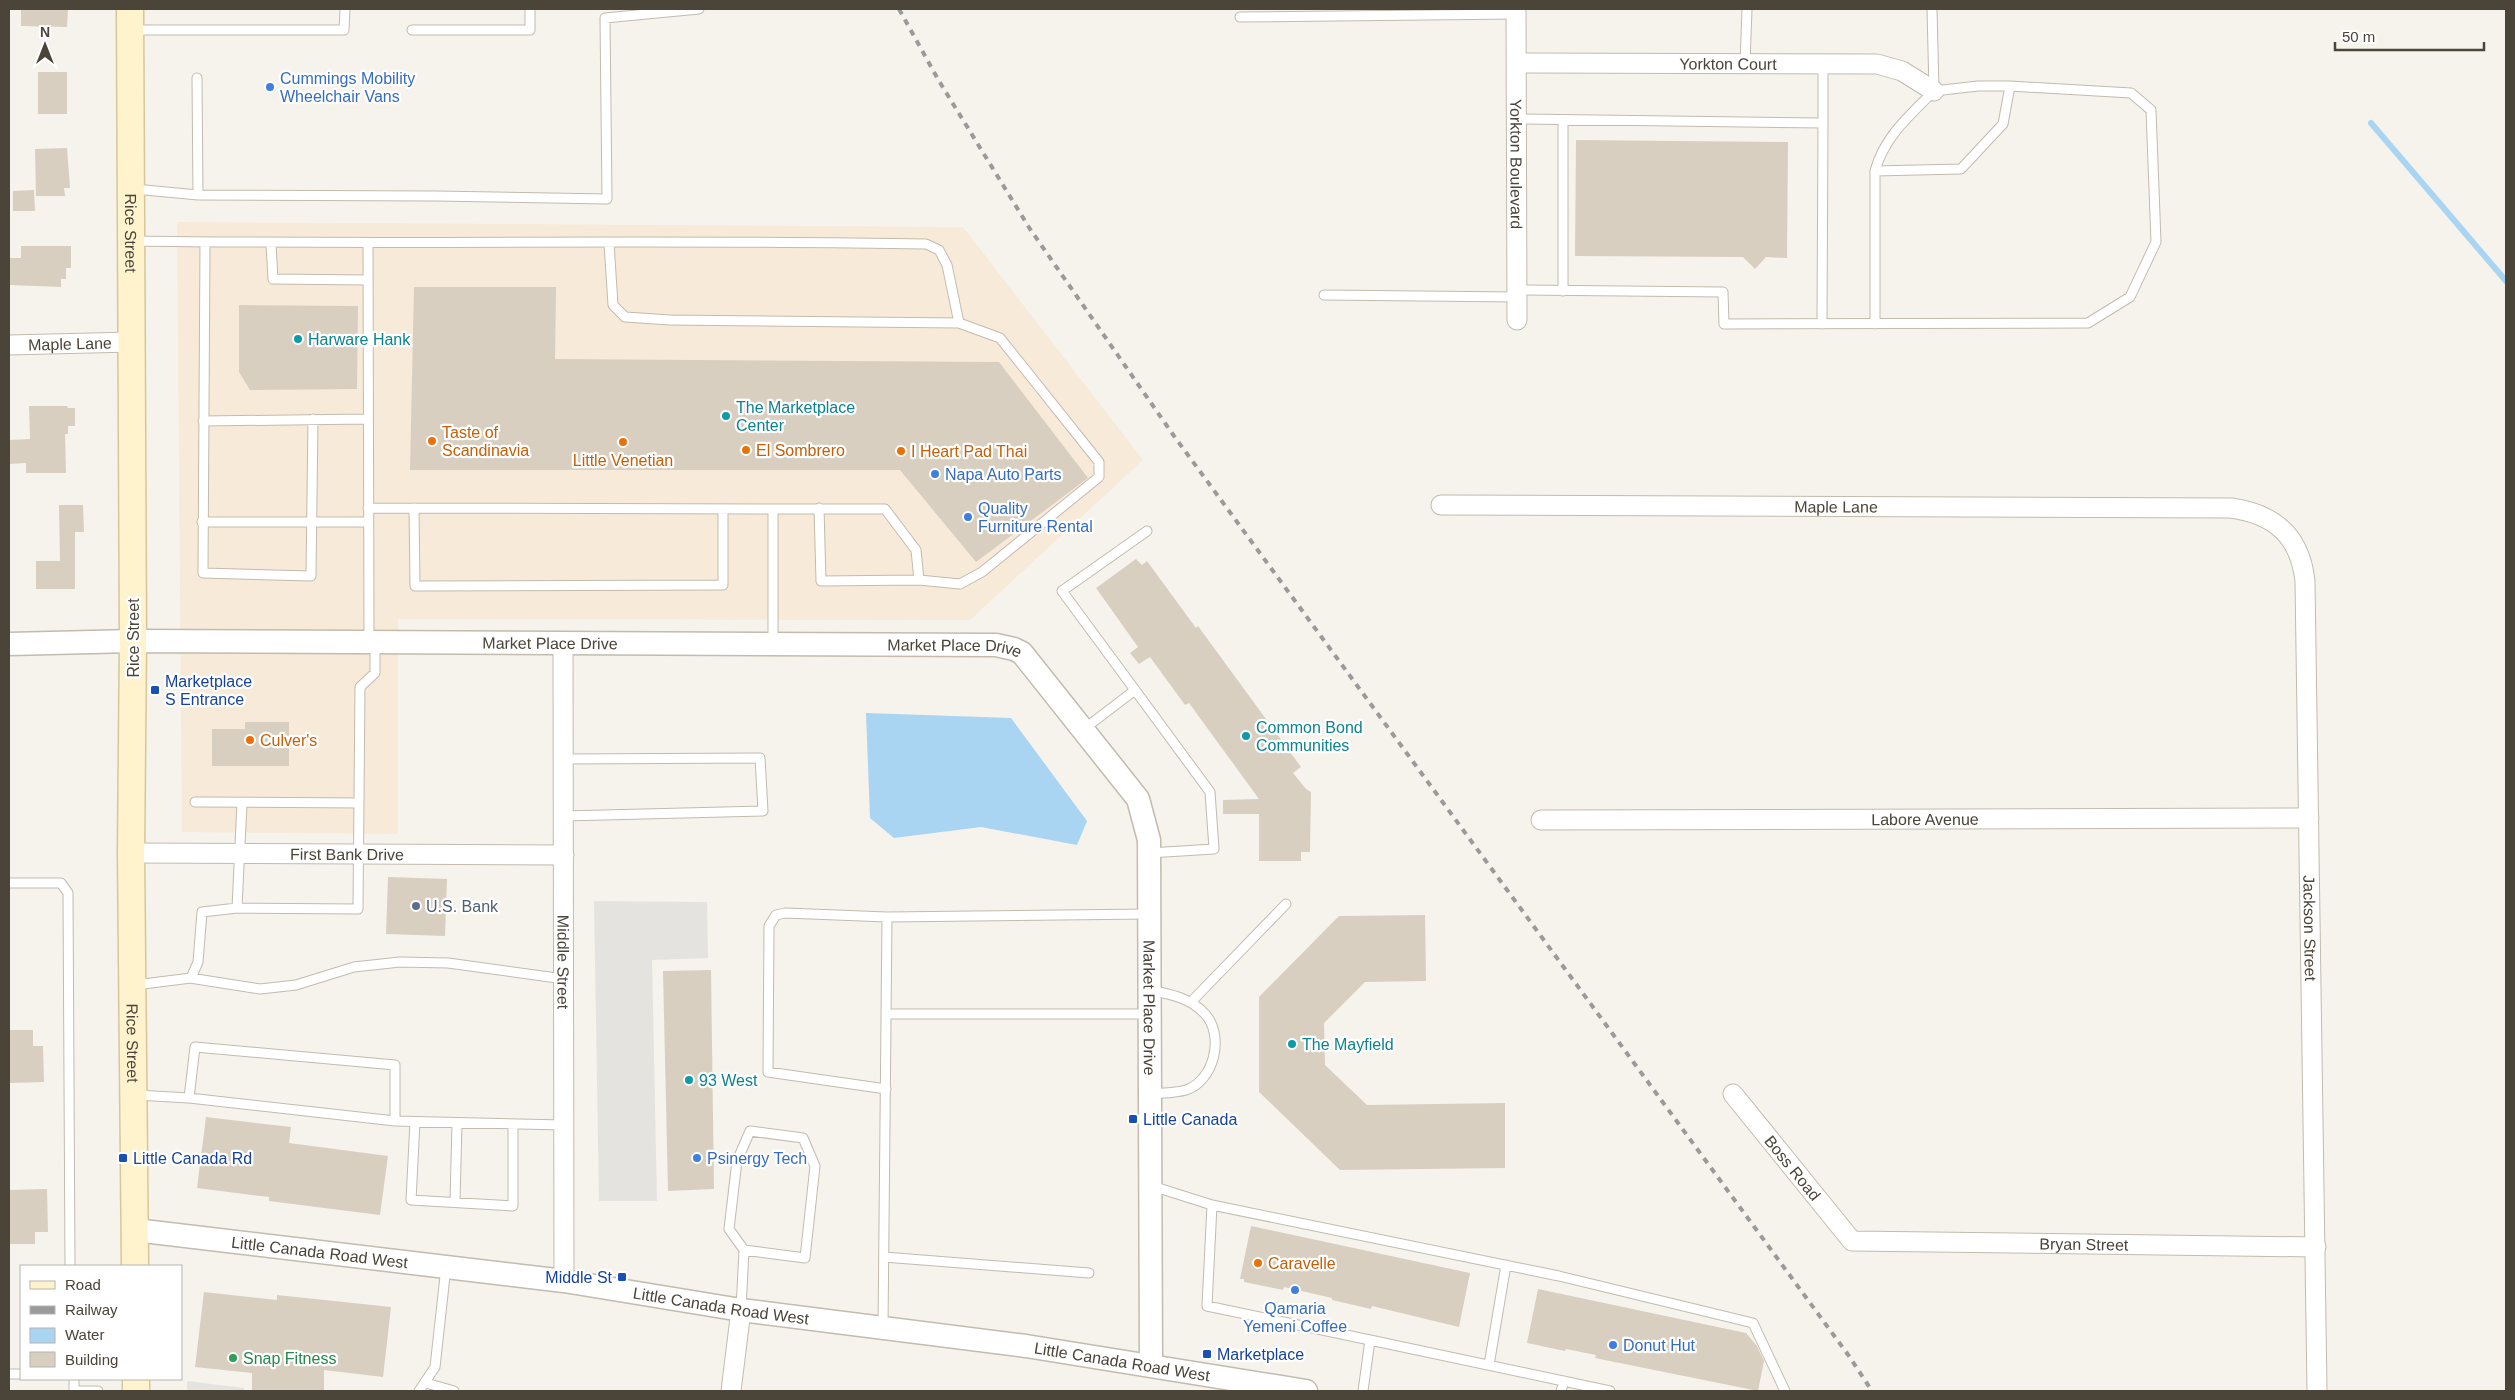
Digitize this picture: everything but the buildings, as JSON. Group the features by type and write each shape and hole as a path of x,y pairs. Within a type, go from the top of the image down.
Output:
{"main road":[{"name":"Rice Street","path":"130,19 133,641 131,853 136,1265"}],"street":[{"name":"Yorkton Boulevard","path":"1516,12 1517,320"},
{"name":"Yorkton Court","path":"1517,63 1877,64 1902,71 1934,91"},
{"name":"Maple Lane","path":"9,345 132,342"},
{"name":"Maple Lane","path":"1441,505 2231,508"},
{"name":"Jackson Street","path":"2231,508 2260,514 2284,530 2297,547 2304,568 2317,1391"},
{"name":"Market Place Drive","path":"9,644 133,641 563,642 1004,646 1014,649 1028,658 1138,799 1148,840 1151,1366"},
{"name":"Middle Street","path":"563,642 564,1281"},
{"name":"Labore Avenue","path":"1541,820 2309,818"},
{"name":"First Bank Drive","path":"131,853 564,855"},
{"name":"Boss Road","path":"1733,1094 1852,1241"},
{"name":"Little Canada Road West","path":"135,1230 564,1281 742,1310 1026,1346 1306,1391"},
{"name":"Bryan Street","path":"1852,1241 2316,1247"},
{"path":"731,1391 742,1310"}],"lane":[{"path":"130,19 344,30 345,9"},
{"path":"412,30 530,30 530,9"},
{"path":"131,188 198,195 607,199 604,18 699,9"},
{"path":"1745,64 1747,9"},
{"path":"1932,9 1934,91"},
{"path":"1240,17 1516,12"},
{"path":"1822,324 1823,64"},
{"path":"197,78 198,195"},
{"path":"1324,295 1517,294 1563,291 1723,292 1724,324 1876,324 2088,323 2130,297 2156,242 2151,110 2131,93 2010,86 1978,86 1934,91 1888,139 1880,155 1876,171 1876,324"},
{"path":"1876,171 1961,169 2003,124 2010,86"},
{"path":"1517,119 1823,123"},
{"path":"1563,120 1563,291"},
{"path":"131,241 271,244 926,244 939,250 947,265 959,322"},
{"path":"205,242 203,573 311,576 313,419"},
{"path":"190,978 198,962 202,912 237,908 358,909 360,687 375,673 372,642 368,522 368,243"},
{"path":"609,243 613,305 625,317 670,320 959,322 1000,338 1099,462 1099,477 982,572 960,584 919,580 821,582 819,508"},
{"path":"271,244 273,279 367,280"},
{"path":"203,421 368,419"},
{"path":"368,508 885,509 916,550 919,580"},
{"path":"414,508 415,586 723,586 723,509"},
{"path":"773,509 773,644"},
{"path":"202,522 368,522"},
{"path":"1147,531 1062,591 1210,792 1214,849 1148,853"},
{"path":"1083,729 1135,690"},
{"path":"564,759 760,758 763,811 564,816"},
{"path":"195,802 359,803"},
{"path":"237,908 242,803"},
{"path":"9,883 61,883 68,893 70,1265"},
{"path":"1190,1002 1286,904"},
{"path":"886,1089 768,1072 769,926 776,916 785,914 887,917 1149,914"},
{"path":"883,1328 887,917"},
{"path":"132,986 190,978 260,989 296,985 354,967 400,962 448,963 564,979"},
{"path":"1149,990 1173,995 1190,1002 1206,1015 1216,1040 1213,1058 1201,1082 1186,1090 1150,1094"},
{"path":"887,1014 1150,1014"},
{"path":"189,1098 195,1047 395,1065 395,1122"},
{"path":"134,1095 189,1098 395,1122 564,1125"},
{"path":"415,1122 411,1200 513,1206 513,1125"},
{"path":"455,1202 456,1123"},
{"path":"742,1310 744,1250 729,1229 736,1162 750,1131 803,1138 815,1166 805,1258 744,1250"},
{"path":"1150,1186 1212,1206 1559,1276 1753,1324 1785,1391"},
{"path":"1212,1206 1207,1306 1610,1391"},
{"path":"884,1257 1090,1273"},
{"path":"1489,1366 1506,1265"},
{"path":"419,1391 426,1383 434,1367 446,1267"},
{"path":"1363,1391 1370,1340"},
{"path":"1561,1391 1564,1381"},
{"path":"426,1383 454,1391"},
{"path":"74,1391 98,1391"}],"shaded area":[{"path":"177,222 963,227 1143,460 970,620 398,619 398,834 182,832"},
{"path":"594,901 707,902 708,958 652,960 657,1201 599,1201"},
{"path":"187,1381 244,1388 244,1391 187,1391"}],"water":[{"path":"866,713 1011,718 1087,821 1077,845 981,827 894,838 870,818"}],"waterway":[{"path":"2371,123 2506,281"}],"railway":[{"path":"899,9 939,81 1030,229 1174,436 1849,1356 1872,1391"}],"place":[{"name":"Cummings Mobility Wheelchair Vans","path":"270,87"},
{"name":"Harware Hank","path":"298,339"},
{"name":"The Marketplace Center","path":"726,416"},
{"name":"Taste of Scandinavia","path":"432,441"},
{"name":"Little Venetian","path":"623,442"},
{"name":"El Sombrero","path":"746,450"},
{"name":"I Heart Pad Thai","path":"901,451"},
{"name":"Napa Auto Parts","path":"935,474"},
{"name":"Quality Furniture Rental","path":"968,517"},
{"name":"Marketplace S Entrance","path":"155,690"},
{"name":"Common Bond Communities","path":"1246,736"},
{"name":"Culver's","path":"250,740"},
{"name":"U.S. Bank","path":"416,906"},
{"name":"The Mayfield","path":"1292,1044"},
{"name":"93 West","path":"689,1080"},
{"name":"Little Canada","path":"1133,1119"},
{"name":"Little Canada Rd","path":"123,1158"},
{"name":"Psinergy Tech","path":"697,1158"},
{"name":"Caravelle","path":"1258,1263"},
{"name":"Middle St","path":"622,1277"},
{"name":"Qamaria Yemeni Coffee","path":"1295,1290"},
{"name":"Donut Hut","path":"1613,1345"},
{"name":"Marketplace","path":"1207,1354"},
{"name":"Snap Fitness","path":"233,1358"}]}
